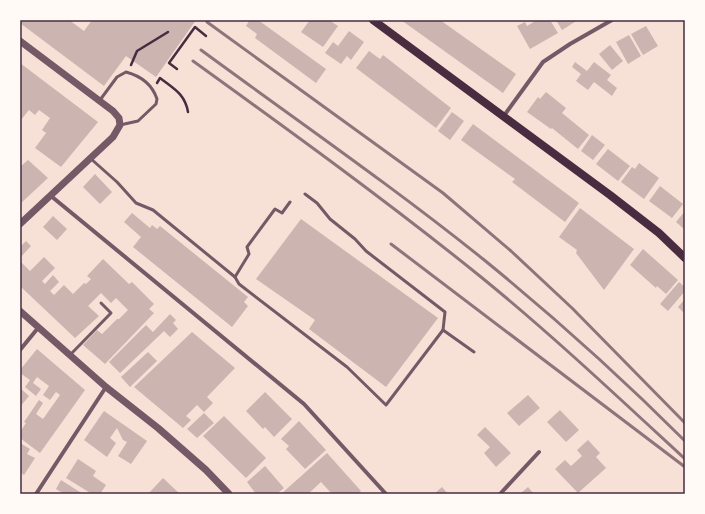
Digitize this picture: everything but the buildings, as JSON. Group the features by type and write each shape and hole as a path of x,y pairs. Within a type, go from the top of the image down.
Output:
{"main road":[{"path":"377,21 503,117 610,194 659,233 685,258"}],"street":[{"path":"503,117 543,62 570,44 612,20"},
{"path":"20,41 100,100 119,118 120,125 113,137 20,224"},
{"path":"51,196 304,404 343,445 386,494"},
{"path":"20,311 106,387 163,432 206,470 229,494"},
{"path":"20,350 38,328"},
{"path":"36,494 106,387"},
{"path":"500,494 539,452"}],"lane":[{"path":"100,100 117,77 126,72 135,74 153,88 158,99 156,104 138,121 120,125"},
{"path":"90,158 117,182 136,202 153,210 234,277 240,284 347,367 386,405 443,330 445,312 366,251 355,239 330,219 317,203 305,194"},
{"path":"234,277 249,254 247,247 275,208 282,213 290,202"},
{"path":"70,355 111,313 101,303"},
{"path":"443,330 474,352"}],"path":[{"path":"176,69 169,63 195,28 206,36"},
{"path":"129,73 137,51 168,32"},
{"path":"153,88 160,78 180,93 186,103 188,112"}],"railway":[{"path":"207,22 443,193 511,251 572,308 685,423"},
{"path":"201,50 379,179 483,259 586,347 685,441"},
{"path":"193,61 302,140 481,277 559,343 685,459"},
{"path":"391,244 685,467"}]}
